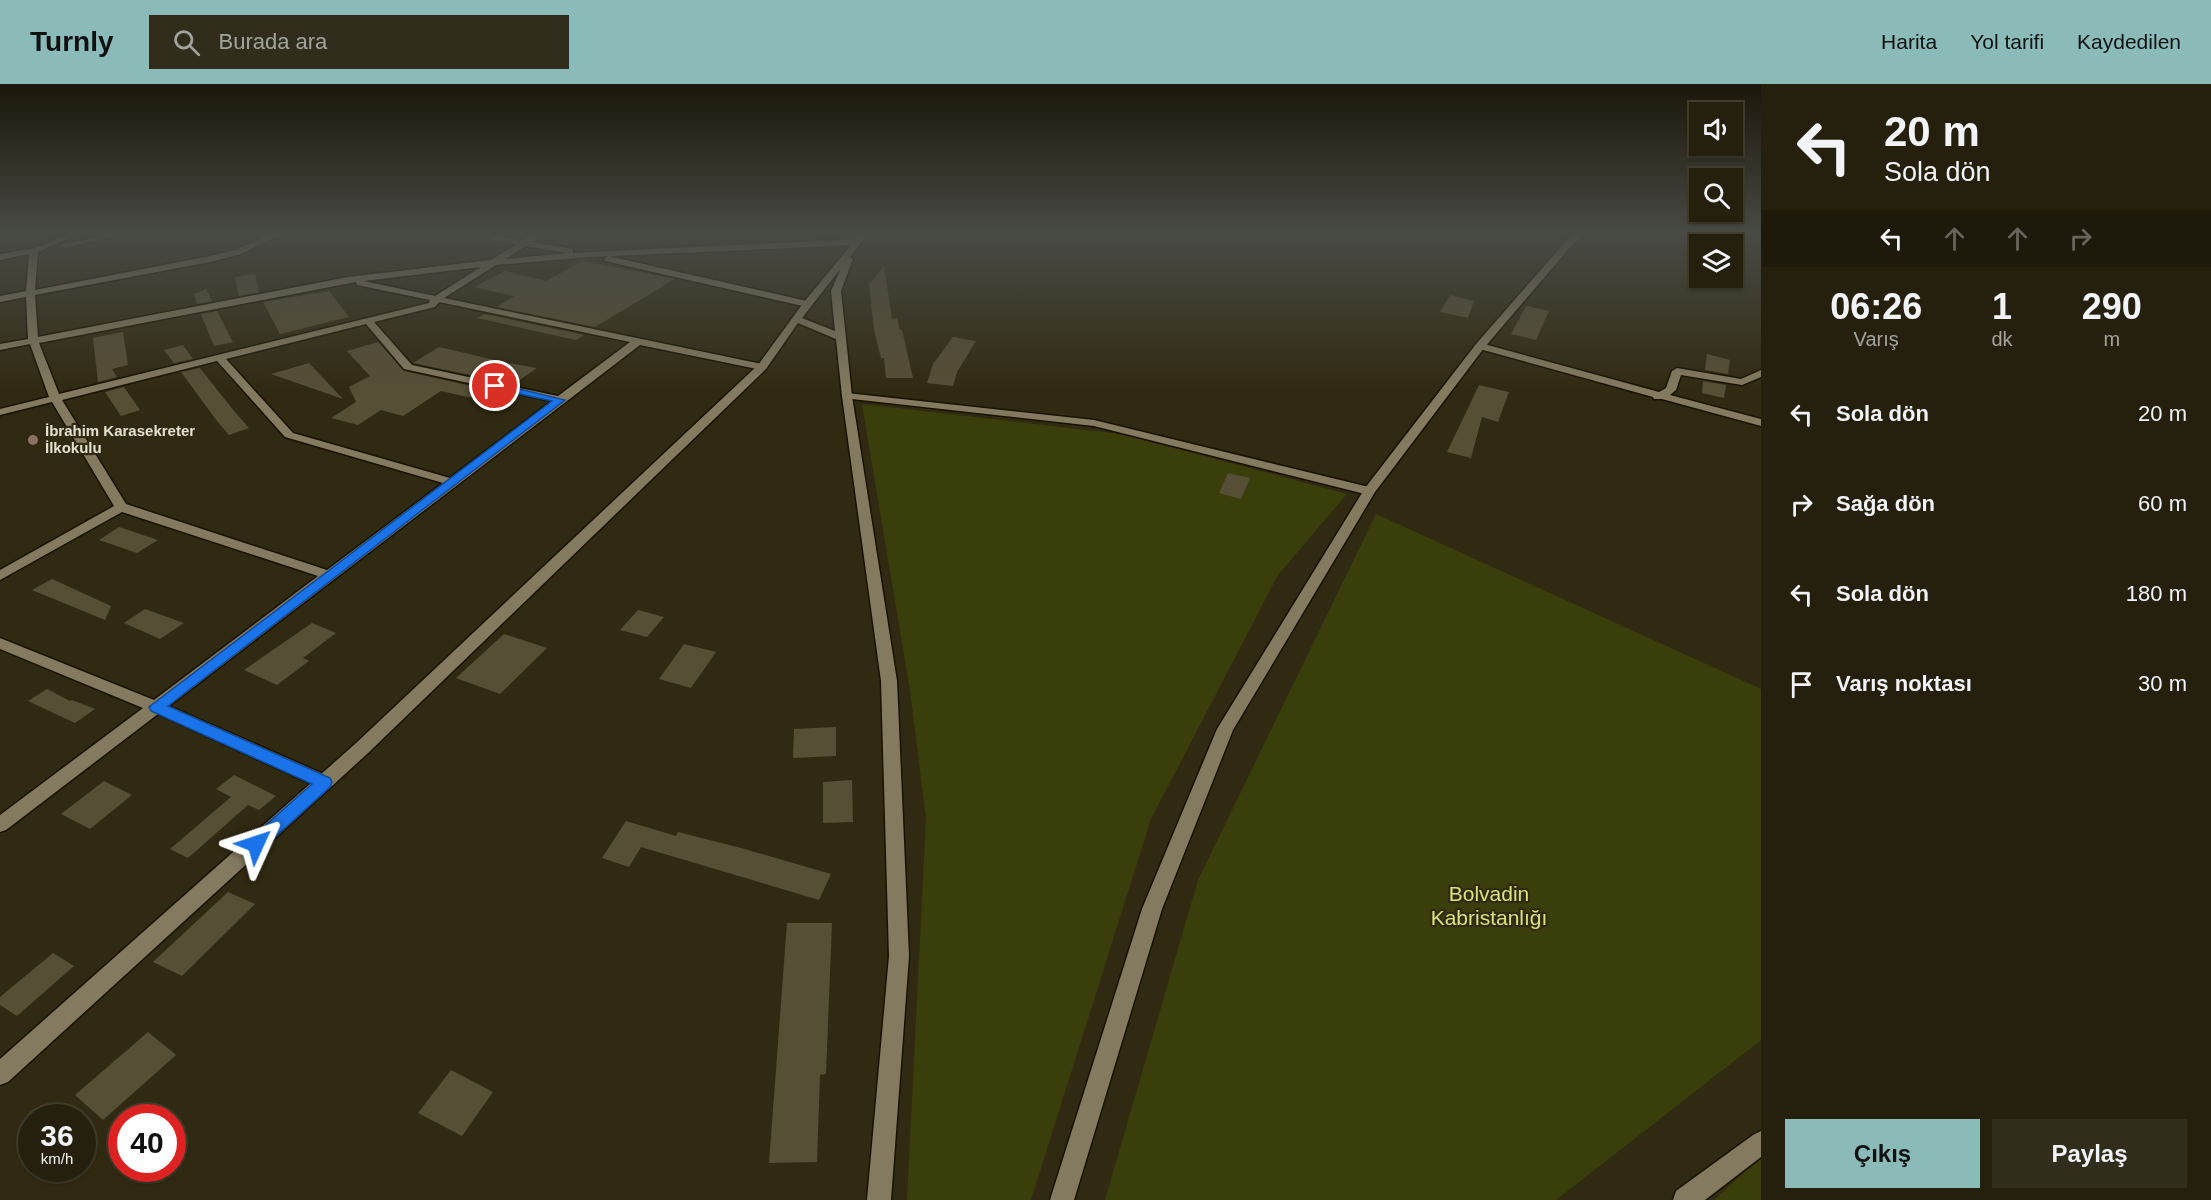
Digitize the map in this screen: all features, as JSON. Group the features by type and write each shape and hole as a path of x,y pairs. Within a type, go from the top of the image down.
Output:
{"street":[{"path":"31,286 33,340 55,398 121,507 328,575"},
{"path":"0,299 67,286"},
{"path":"0,347 316,286"},
{"path":"376,286 762,367"},
{"path":"0,412 432,305 436,299 456,286"},
{"path":"727,286 807,304"},
{"path":"0,1074 324,782 762,367 821,286"},
{"path":"838,286 836,291 848,396 889,681 899,956 879,1200"},
{"path":"1062,1200 1152,909 1225,729 1369,491 1480,345 1531,286"},
{"path":"796,319 841,337"},
{"path":"369,322 408,367 560,400"},
{"path":"0,825 640,340"},
{"path":"1480,345 1658,397 1761,423"},
{"path":"220,359 289,435 452,482"},
{"path":"1658,397 1671,390 1677,371 1742,382 1760,373"},
{"path":"848,396 1094,423 1369,491"},
{"path":"0,576 121,507"},
{"path":"0,643 156,707 324,782"},
{"path":"1685,1200 1761,1143"}],"green space":[{"path":"862,404 1121,434 1347,494 1278,575 1151,819 1031,1200 907,1200 926,819 910,690"},
{"name":"Bolvadin Kabristanlığı","path":"1376,514 1761,689 1761,1040 1556,1200 1105,1200 1198,880"},
{"path":"1761,1157 1761,1200 1714,1200"}],"building":[{"path":"237,286 258,286 259,292 239,296"},
{"path":"663,286 595,327 497,307 514,296 474,287"},
{"path":"869,286 887,286 892,319 897,318 900,330 902,330 913,378 886,378 884,358 881,358 874,330"},
{"path":"206,289 212,301 197,304 194,294"},
{"path":"329,291 349,317 280,334 263,302"},
{"path":"1450,295 1474,301 1468,318 1440,312"},
{"path":"1526,306 1549,311 1536,340 1511,334"},
{"path":"217,311 233,342 214,346 201,314"},
{"path":"485,314 584,335 576,340 477,318"},
{"path":"123,332 128,365 112,369 117,377 98,382 93,338"},
{"path":"953,337 976,341 957,372 953,386 927,383 933,364"},
{"path":"378,342 404,371 503,393 490,402 441,391 403,416 381,410 358,425 331,418 356,402 349,387 370,376 347,351"},
{"path":"183,345 193,359 174,363 164,350"},
{"path":"439,347 537,368 514,384 413,363"},
{"path":"1707,354 1730,360 1728,374 1705,370"},
{"path":"309,363 343,399 271,374"},
{"path":"200,368 249,428 229,435 217,421 181,372"},
{"path":"1703,381 1726,385 1724,398 1702,393"},
{"path":"1479,385 1509,392 1498,422 1482,417 1471,458 1447,452"},
{"path":"124,387 140,410 121,416 105,392"},
{"path":"1228,473 1250,478 1241,499 1219,493"},
{"path":"119,527 158,540 137,553 99,540"},
{"path":"52,579 111,606 105,620 32,590"},
{"path":"145,609 184,623 160,639 124,623"},
{"path":"638,610 664,617 647,637 620,630"},
{"path":"312,623 336,633 303,658 309,661 277,685 244,670"},
{"path":"504,634 547,648 500,694 456,678"},
{"path":"684,644 716,652 691,688 659,679"},
{"path":"47,689 70,701 95,709 75,723 28,701"},
{"path":"836,727 836,756 793,758 794,729"},
{"path":"234,775 276,796 259,810 248,805 188,858 170,849 231,797 216,789"},
{"path":"852,780 853,822 823,823 823,782"},
{"path":"104,781 132,795 90,829 61,814"},
{"path":"626,821 676,836 678,832 741,848 831,874 819,900 641,847 629,867 602,858"},
{"path":"228,892 255,904 182,976 153,962"},
{"path":"787,923 832,923 826,1074 820,1075 817,1162 769,1163"},
{"path":"53,953 74,966 17,1016 0,1005 0,997"},
{"path":"148,1032 176,1055 121,1104 108,1104 108,1116 103,1120 96,1114 96,1104 85,1104 75,1095"},
{"path":"451,1070 493,1092 462,1136 418,1113"}],"place":[{"name":"İbrahim Karasekreter İlkokulu","path":"33,440"}],"route":[{"path":"256,844 324,782 156,707 560,400 495,386"}]}
